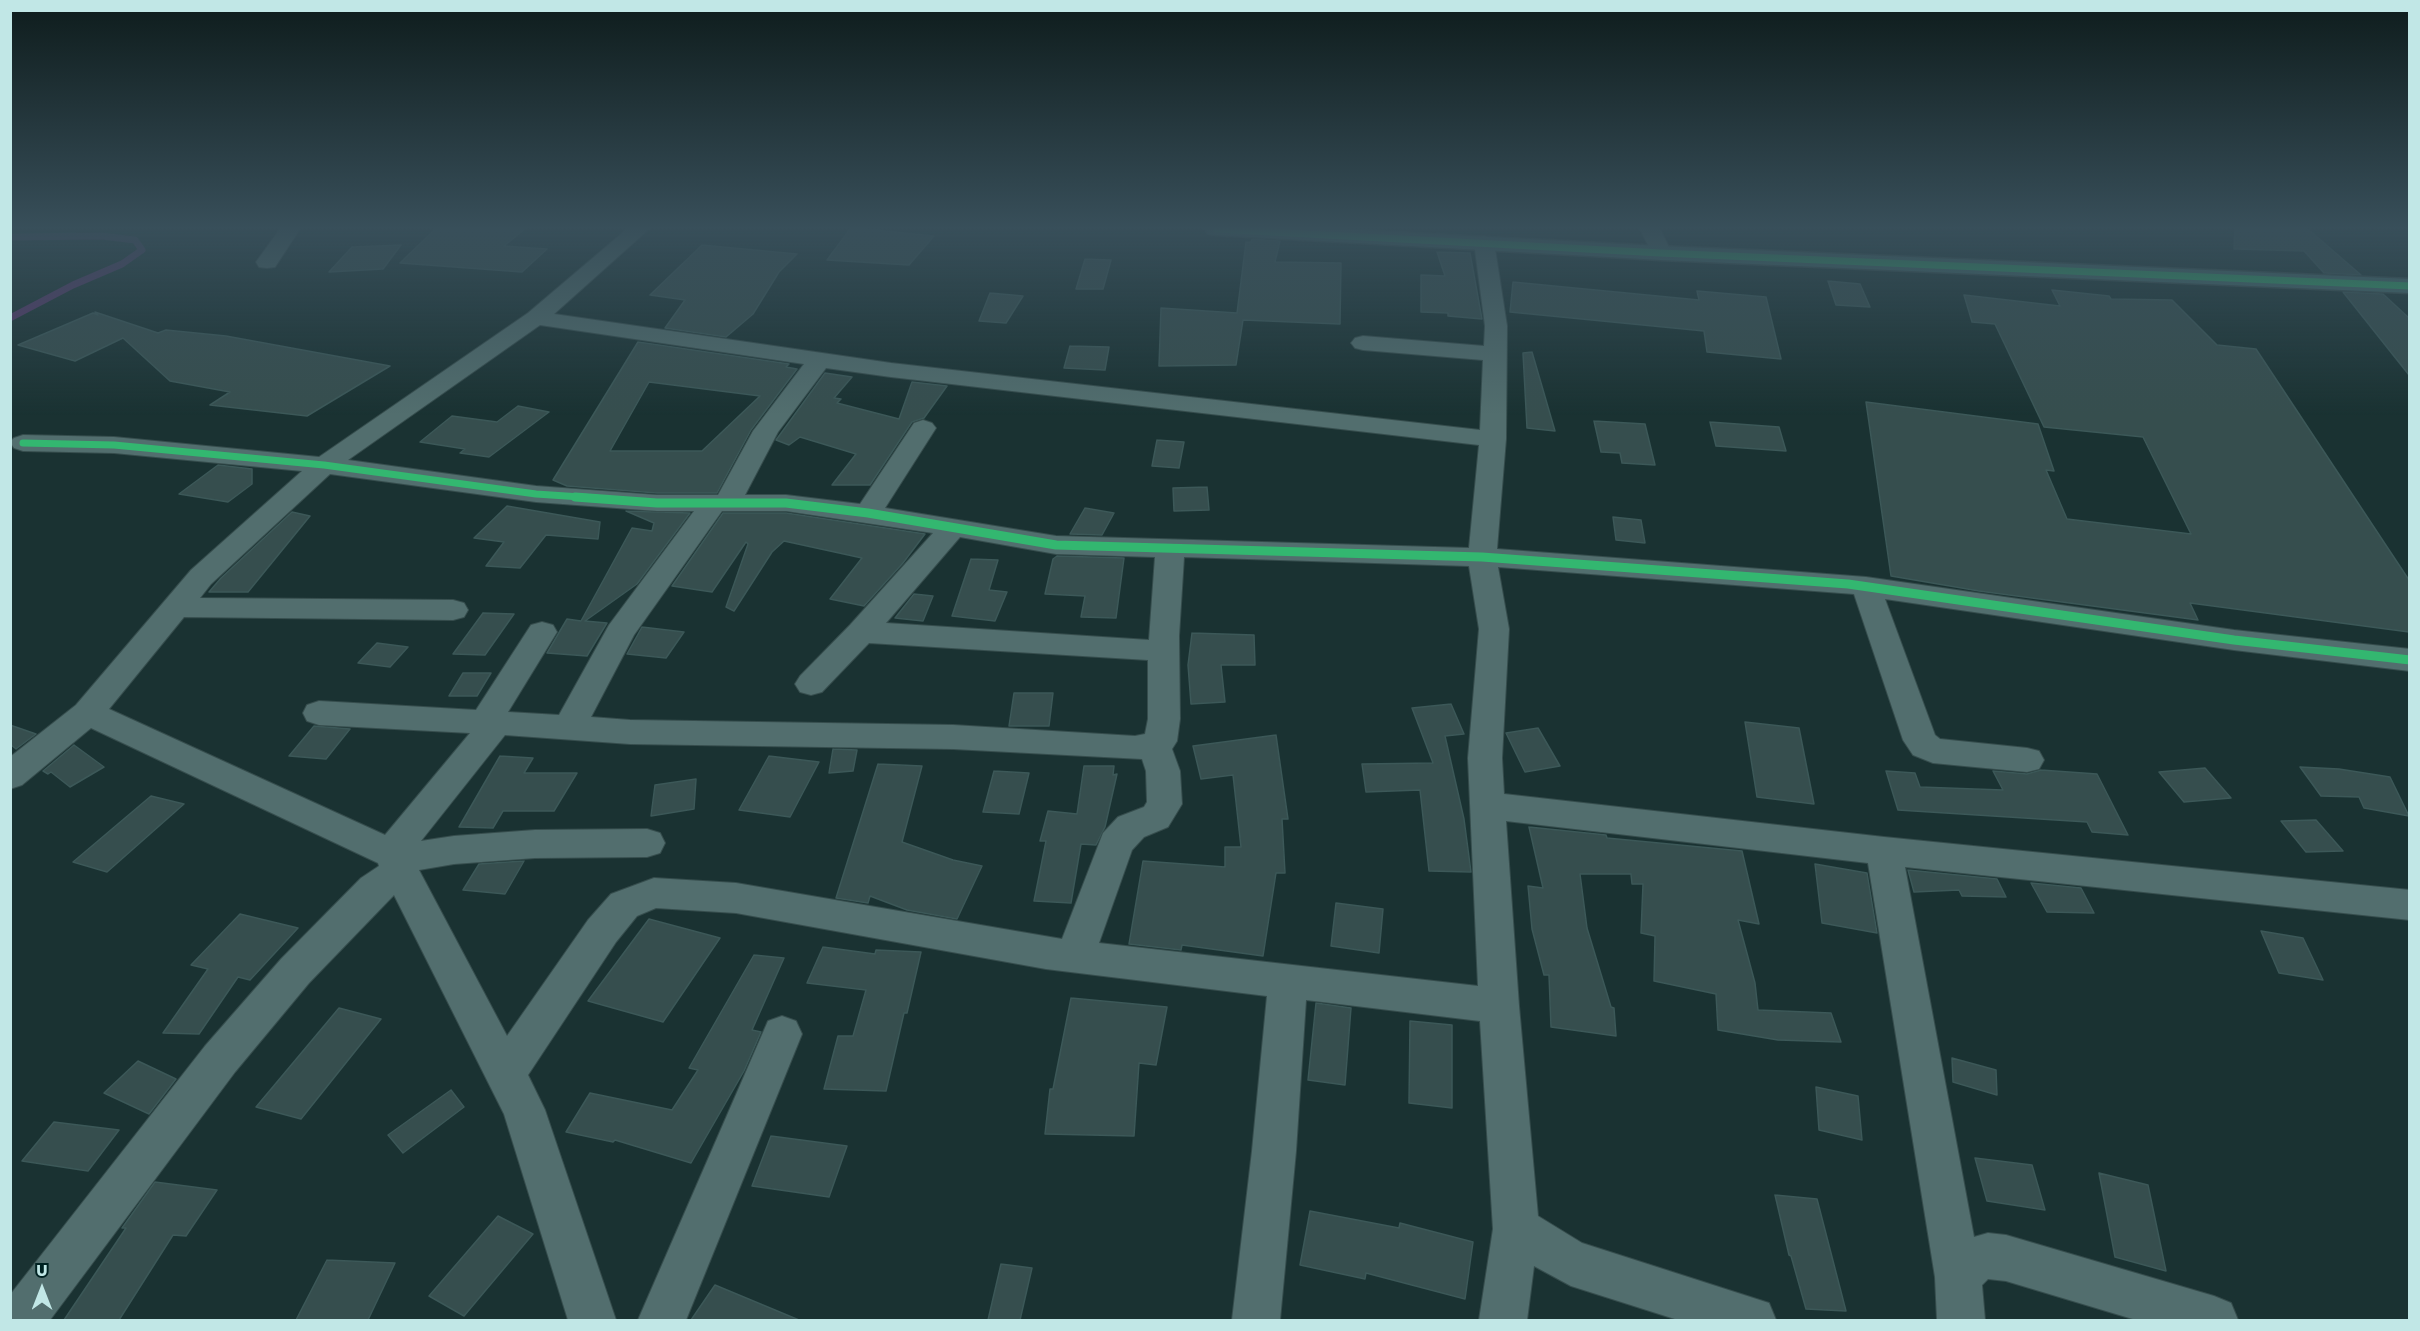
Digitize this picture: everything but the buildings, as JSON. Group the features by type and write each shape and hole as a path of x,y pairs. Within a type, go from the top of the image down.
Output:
{"street":[{"path":"10,776 88,712 201,577 324,465 536,318 567,291"},
{"path":"1491,291 1496,326 1493,439 1482,557 1494,629 1485,758 1499,1006 1516,1228 1503,1320"},
{"path":"536,318 820,360 1493,439"},
{"path":"1363,344 1495,354"},
{"path":"569,727 620,632 721,502 766,431 820,360"},
{"path":"868,513 923,428"},
{"path":"23,443 114,445 324,465 536,494 657,503 786,503 868,513 1056,545 1482,557 1866,586 2234,640 2409,660"},
{"path":"811,684 861,632 952,529"},
{"path":"319,713 630,732 953,737 1135,748 1154,746 1160,741 1164,719 1164,651 1170,548"},
{"path":"1866,586 1920,740 1925,746 1933,751 2027,760"},
{"path":"176,608 453,610"},
{"path":"21,1320 220,1059 351,910 374,889 396,861 491,722 542,632"},
{"path":"861,632 1164,651"},
{"path":"88,712 396,861 453,850 535,844 647,843"},
{"path":"1075,957 1116,843 1131,827 1156,817 1165,804 1163,771 1154,746"},
{"path":"1488,804 1884,851 2409,905"},
{"path":"1884,851 1960,1299"},
{"path":"396,861 524,1110 592,1320"},
{"path":"505,1073 624,905 654,893 736,898 1075,957 1499,1006"},
{"path":"1256,1320 1274,1151 1288,981"},
{"path":"662,1320 782,1034"},
{"path":"1516,1228 1571,1263 1752,1320"},
{"path":"1960,1299 1974,1260 1988,1256 2006,1258 2214,1320"}],"waterway":[{"path":"10,318 61,291"}],"cycle path":[{"path":"23,443 114,445 324,465 536,494 657,503 786,503 868,513 1056,545 1482,557 1848,584 2234,640 2410,660"}]}
